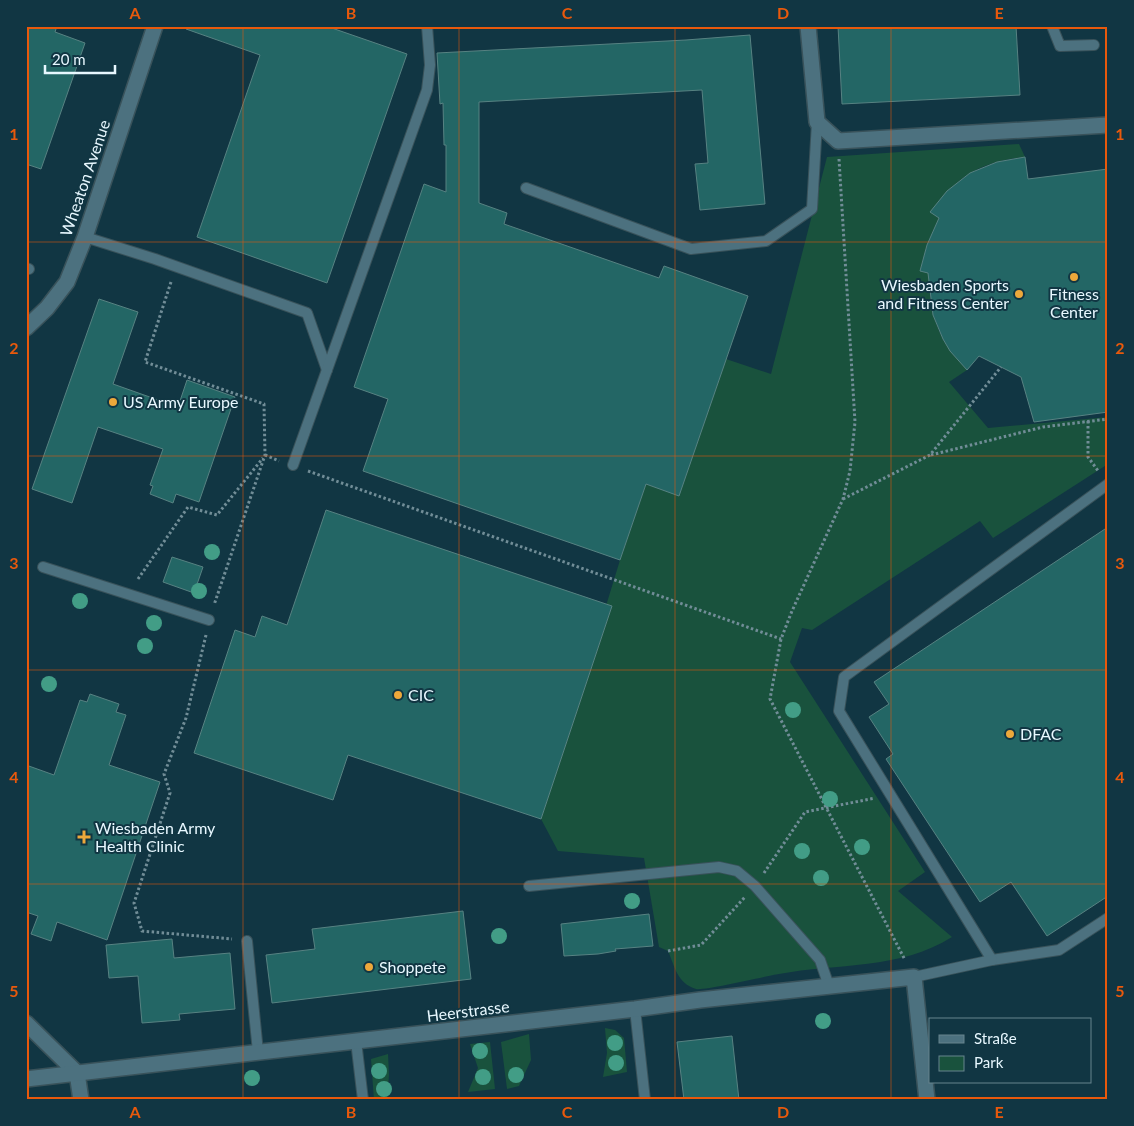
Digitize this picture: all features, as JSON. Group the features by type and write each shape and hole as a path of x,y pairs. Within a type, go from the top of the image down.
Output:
{"street":[{"name":"Wheaton Avenue","path":"26,328 47,308 67,282 85,237 155,26"},
{"path":"808,26 817,122 838,141 1108,125"},
{"path":"914,977 927,1100"},
{"name":"Heerstrasse","path":"26,1079 700,1000 914,977"},
{"path":"26,1023 77,1073 81,1100"}],"lane":[{"path":"293,466 427,90 430,65 427,26"},
{"path":"1052,26 1060,46 1094,45"},
{"path":"526,188 691,248 766,241 812,210 817,122"},
{"path":"85,237 307,313 327,370"},
{"path":"992,960 839,711 844,676 1105,480"},
{"path":"43,567 209,620"},
{"path":"529,886 719,867 737,871 755,886 820,960 829,986"},
{"path":"914,977 992,960 1059,950 1108,918"},
{"path":"247,941 258,1052"},
{"path":"635,1009 645,1100"},
{"path":"356,1041 363,1100"}],"path":[{"path":"838,141 855,422 850,471 842,499 781,639 770,699 914,977"},
{"path":"176,267 145,362 264,404 265,455 209,620 186,718 164,774 170,792 134,903 142,931 247,941"},
{"path":"930,455 1001,367"},
{"path":"842,499 930,455 1043,427 1108,419"},
{"path":"1088,421 1088,457 1105,480"},
{"path":"128,594 188,507 217,515 265,455"},
{"path":"293,466 781,639"},
{"path":"668,951 701,945 755,886 805,812 880,797"}],"green space":[{"path":"1019,144 1025,157 998,162 972,172 953,186 931,212 939,218 927,245 920,271 929,273 932,307 939,331 948,347 967,370 949,382 988,428 1108,417 1108,464 993,538 980,521 812,630 802,628 790,662 925,872 898,891 952,937 932,948 890,960 772,975 711,988 696,989 681,979 668,951 659,947 644,858 558,851 541,819 620,560 646,484 679,495 726,359 771,374 827,157"},
{"path":"605,1028 615,1030 624,1038 627,1072 603,1077 607,1053"},
{"path":"529,1034 531,1060 519,1086 507,1089 501,1042"},
{"path":"490,1042 495,1089 468,1092 478,1068 470,1044"},
{"path":"388,1054 387,1100 374,1100 371,1059"}],"building":[{"path":"26,26 57,26 55,32 85,43 41,169 26,164"},
{"path":"186,26 326,26 407,54 327,283 197,237 260,55 186,29"},
{"path":"838,26 1016,26 1020,95 842,104"},
{"path":"750,35 765,204 700,210 695,164 708,163 702,90 479,102 479,203 507,213 504,224 659,278 664,266 748,296 679,496 646,484 620,560 363,471 388,399 354,387 424,184 446,192 446,145 444,145 443,103 440,104 437,53"},
{"name":"Wiesbaden Sports and Fitness Center","path":"1025,157 1028,179 1108,169 1108,412 1034,422 1021,377 979,356 967,370 950,351 933,315 928,273 920,271 927,245 939,218 930,212 947,191 970,173 997,162"},
{"name":"US Army Europe","path":"99,299 138,312 113,384 178,407 187,380 235,397 199,502 176,494 173,503 150,494 153,486 150,485 163,449 98,427 72,503 32,489"},
{"name":"CIC","path":"326,510 612,606 541,819 348,755 333,800 194,753 235,630 255,637 262,616 287,625"},
{"name":"DFAC","path":"1108,527 1108,896 1047,936 1011,882 980,902 886,759 893,754 869,717 889,704 874,682"},
{"path":"172,557 203,567 194,593 163,582"},
{"name":"Wiesbaden Army Health Clinic","path":"90,694 119,704 116,712 126,715 109,765 160,782 107,940 57,922 51,941 31,934 38,916 26,912 26,765 54,775 80,700 87,702"},
{"name":"Shoppete","path":"463,911 471,979 272,1003 266,955 315,949 312,929"},
{"path":"649,914 653,946 615,949 616,951 598,954 564,956 561,924"},
{"path":"172,939 174,958 230,953 235,1009 179,1014 180,1020 142,1023 138,976 109,978 106,945"},
{"path":"732,1036 739,1100 684,1100 677,1042"}],"place":[{"name":"Fitness Center","path":"1074,277"},
{"name":"Wiesbaden Sports and Fitness Center","path":"1019,294"},
{"name":"US Army Europe","path":"113,402"},
{"name":"CIC","path":"398,695"},
{"name":"DFAC","path":"1010,734"},
{"name":"Wiesbaden Army Health Clinic","path":"84,837"},
{"name":"Shoppete","path":"369,967"}]}
